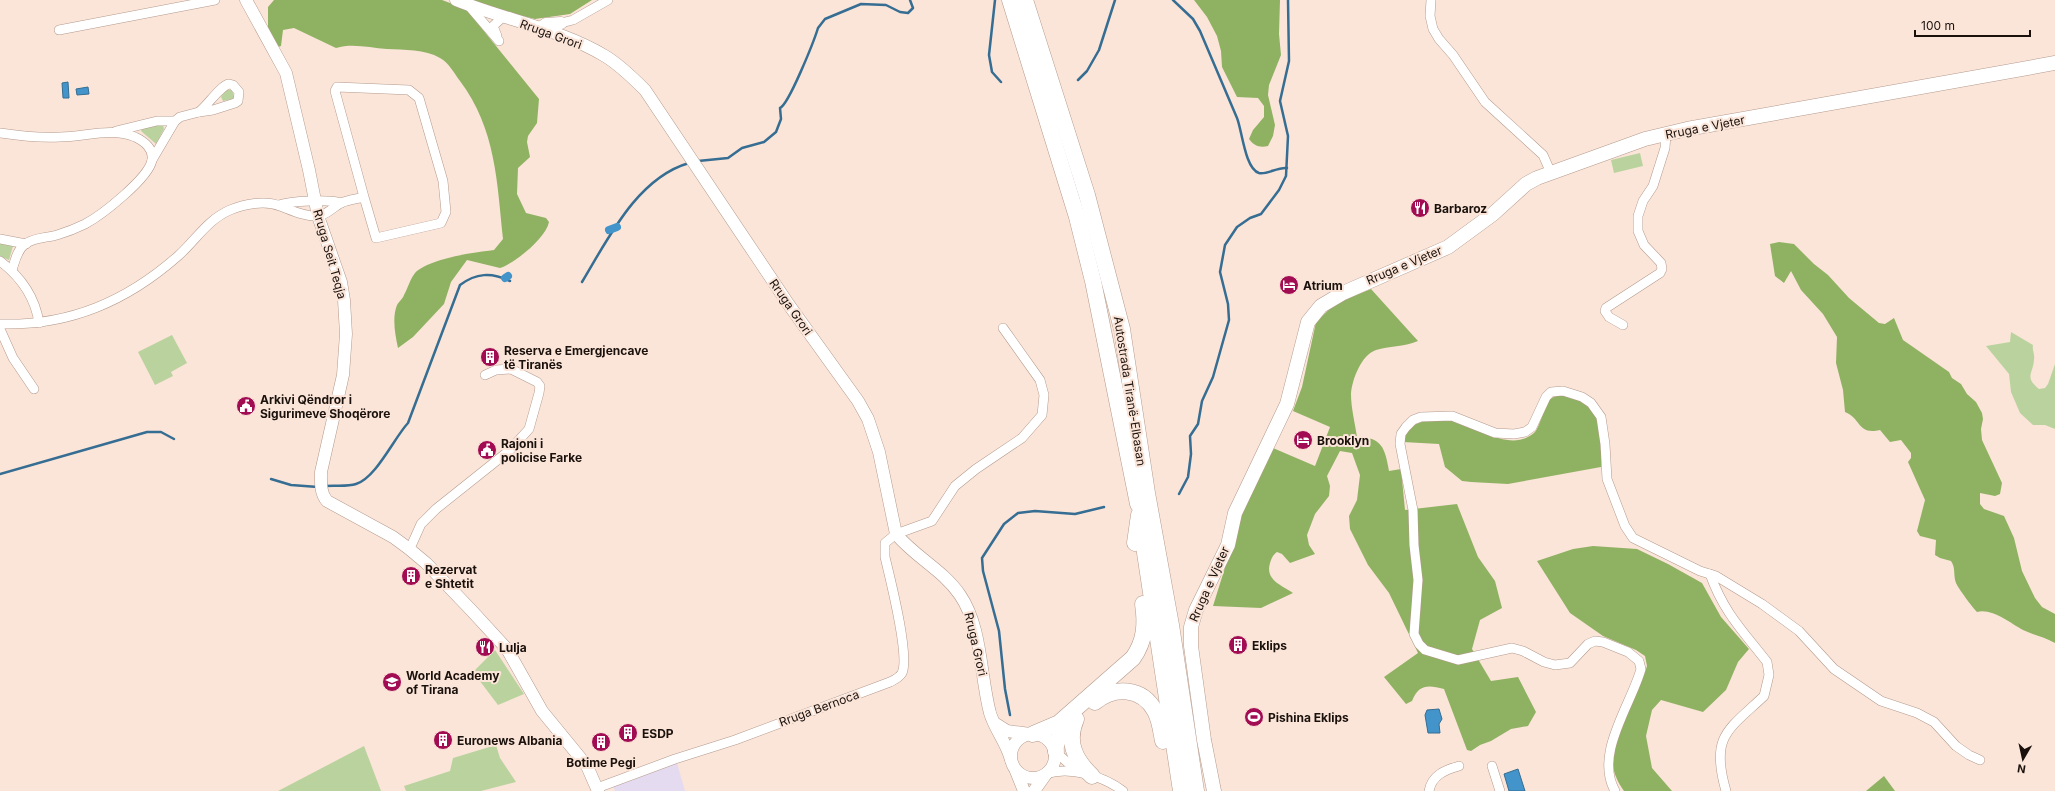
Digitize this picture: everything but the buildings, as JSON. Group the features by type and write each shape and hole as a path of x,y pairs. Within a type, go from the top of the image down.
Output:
{"highway":[{"name":"Autostrada Tiranë-Elbasan","path":"1010,0 1077,217 1093,281 1139,515 1181,791"},
{"name":"Autostrada Tiranë-Elbasan","path":"1025,0 1087,195 1122,329 1149,509 1171,625 1196,791"},
{"path":"1032,734 1059,723 1117,673 1138,650 1142,642 1145,625 1136,549 1136,527 1139,515"},
{"path":"1056,752 1055,746 1061,734 1098,700 1112,692 1130,692 1147,700 1155,710 1160,724 1170,791"},
{"path":"1079,716 1072,731 1072,748 1080,765 1092,776"},
{"path":"1185,726 1195,751 1203,791"},
{"path":"1173,742 1177,791"}],"main road":[{"name":"Rruga Seit Teqja","path":"246,0 286,73 309,170 318,216 340,282 344,300 346,334 343,375 321,472 321,486 323,495 326,501 393,537 426,563 507,649 542,711 587,766 597,789"},
{"path":"255,17 256,0"},
{"name":"Rruga Grori","path":"456,0 559,36 606,57 645,90 789,305 858,401 868,419 879,452 896,534 904,544 944,576 968,608 976,635 993,719 1005,742 1024,791"},
{"path":"539,29 546,24 565,22"},
{"name":"Rruga e Vjeter","path":"1214,791 1204,740 1191,646 1191,627 1196,610 1228,545 1235,513 1287,404 1308,322 1321,306 1359,284 1422,260 1448,247 1493,214 1526,184 1551,173 1645,139 2049,64"},
{"path":"993,719 998,726 1007,731 1032,734 1047,739 1053,746 1056,752 1055,762 1052,769 1046,774 1034,791"},
{"path":"1032,734 1016,742 1012,752 1014,766 1030,778 1046,774"}],"street":[{"path":"171,0 176,8"},
{"path":"59,30 215,0"},
{"path":"559,36 555,29 565,22 608,0"},
{"path":"1431,0 1430,16 1433,29 1439,39 1453,55 1485,102 1543,155 1551,173"},
{"path":"468,5 499,40 484,10"},
{"path":"493,26 503,17"},
{"path":"559,36 565,22"},
{"path":"350,86 409,90 419,98 443,181 446,212 441,223 376,238 364,196 335,91 337,87 350,86"},
{"path":"0,239 26,244 76,228 98,216 143,175 174,121 180,117 199,112"},
{"path":"0,133 35,137 61,137 110,132 157,121 174,121"},
{"path":"110,132 123,133 143,141 152,152 152,161"},
{"path":"1623,325 1609,318 1605,311 1606,308 1635,291 1660,273 1662,269 1661,263 1644,245 1638,231 1638,216 1643,201 1653,186 1665,148 1666,134"},
{"path":"279,205 290,211 318,216 332,211 341,203 364,196"},
{"path":"0,324 39,323 89,311 116,300 135,289 163,269 181,253 203,228 225,212 252,204 279,205 290,201 315,202 330,200 341,203"},
{"path":"12,270 16,255 26,244"},
{"path":"0,261 12,270 29,292 37,308 39,323"},
{"path":"896,534 932,521 955,486 976,469 1022,438 1042,415 1044,395 1040,380 1003,328"},
{"path":"0,329 13,358 34,389"},
{"path":"408,548 412,544 421,524 436,509 510,450 529,429 540,386 536,382 511,369 496,370 484,375"},
{"path":"1615,791 1610,773 1611,744 1641,669 1639,662 1632,655 1603,642 1595,641 1588,644 1570,662 1555,665 1544,662 1523,651 1512,648 1458,660 1425,650 1419,644 1414,634 1418,580 1414,545 1413,510 1401,454 1401,434 1413,420 1421,417 1452,416 1495,434 1514,434 1525,432 1532,427 1546,397 1551,392 1573,392 1591,403 1601,417 1605,444 1607,479 1629,535 1642,544 1716,576 1762,604 1799,631 1834,669 1881,701 1917,713 1934,722 1956,746 1969,755 1980,760"},
{"name":"Rruga Bernoca","path":"597,789 675,759 735,740 896,679 902,672 904,655 885,557 886,543 896,534"},
{"path":"1710,574 1726,610 1766,662 1768,668 1764,696 1727,731 1722,741 1721,763 1726,791"},
{"path":"1056,752 1068,763 1092,776 1118,787 1123,791"},
{"path":"1429,791 1430,784 1442,772 1459,766"},
{"path":"1492,766 1500,791"},
{"path":"1046,774 1066,771 1092,776"}],"shaded area":[{"path":"677,763 685,791 615,791 613,786"}],"green space":[{"path":"274,0 442,0 466,9 539,99 537,123 528,136 527,142 530,157 518,168 517,194 526,213 546,218 549,222 547,228 529,249 514,261 500,268 467,260 451,282 444,304 413,337 398,348 394,326 395,310 415,273 421,268 441,260 464,254 494,250 503,239 499,197 493,157 488,137 472,99 451,68 443,60 434,55 414,50 362,46 336,48 294,28 283,30 281,46 278,47 268,32 268,7"},
{"path":"473,0 592,0 570,14 535,19 490,8"},
{"path":"1194,0 1280,0 1279,34 1281,55 1269,85 1268,95 1275,125 1273,136 1268,146 1257,146 1249,139 1253,130 1264,117 1264,106 1258,98 1237,97 1222,67 1221,51 1217,36 1207,17"},
{"path":"226,90 232,90 234,97 233,99 223,101 221,97"},
{"path":"163,125 164,129 156,144 141,131 142,129"},
{"path":"1640,153 1643,166 1614,173 1611,160"},
{"path":"1779,242 1794,244 1814,264 1828,275 1849,298 1879,323 1885,324 1894,318 1903,340 1949,372 1952,378 1961,384 1967,394 1976,402 1982,413 1983,419 1981,429 1982,440 2002,483 2000,494 1995,496 1980,493 1980,504 1984,509 2004,516 2014,538 2022,571 2035,598 2042,607 2055,614 2055,643 2023,630 1995,614 1983,611 1977,612 1956,583 1951,561 1935,555 1936,540 1920,536 1917,531 1925,500 1908,462 1911,458 1911,453 1901,440 1890,442 1880,430 1873,431 1863,428 1854,418 1845,412 1843,390 1836,363 1837,337 1823,314 1801,290 1791,271 1784,283 1775,276 1770,244"},
{"path":"0,243 13,246 9,260 0,256"},
{"path":"1371,289 1418,341 1376,350 1362,362 1355,375 1351,394 1352,410 1357,437 1372,439 1381,445 1386,456 1389,471 1401,469 1405,510 1457,504 1478,557 1495,581 1502,608 1480,620 1472,649 1491,681 1518,677 1536,712 1528,726 1511,729 1471,751 1467,750 1444,689 1425,687 1418,691 1412,701 1406,704 1384,677 1418,653 1389,593 1368,565 1350,529 1349,516 1357,500 1360,475 1352,453 1340,451 1327,476 1330,486 1329,496 1315,514 1307,535 1309,545 1315,554 1290,563 1282,554 1277,552 1271,559 1269,569 1272,578 1293,593 1261,608 1213,606 1243,510 1273,448 1315,466 1330,427 1293,411 1302,387 1316,322 1336,303"},
{"path":"2011,332 2033,345 2034,358 2030,375 2034,385 2039,389 2045,388 2048,384 2055,364 2055,429 2045,425 2033,425 2020,413 2011,392 2009,374 1986,346 2010,342"},
{"path":"172,335 187,363 171,372 173,376 155,385 138,352"},
{"path":"1562,394 1586,405 1593,412 1600,431 1601,467 1508,484 1462,481 1445,467 1439,444 1403,442 1405,433 1411,427 1431,419 1453,420 1496,438 1517,440 1526,438 1537,430 1549,399"},
{"path":"1593,546 1637,549 1702,583 1721,617 1749,649 1738,662 1726,690 1703,712 1661,700 1652,710 1646,736 1652,768 1672,791 1624,791 1614,770 1613,756 1615,745 1647,666 1645,656 1636,650 1603,636 1570,613 1537,561 1573,549"},
{"path":"495,650 524,694 498,705 473,672"},
{"path":"496,745 500,758 516,782 481,791 406,791 404,786 450,771 453,758"},
{"path":"364,746 381,791 278,791"},
{"path":"1884,776 1895,791 1866,791"}],"water":[{"path":"68,82 69,98 63,98 62,83"},
{"path":"88,87 89,94 77,95 76,89"},
{"path":"1439,709 1442,719 1439,724 1440,733 1428,733 1425,715 1427,710"},
{"path":"1518,769 1525,791 1509,791 1504,774"}],"waterway":[{"path":"698,161 728,158 742,148 764,142 776,132 781,119 780,108 789,96 807,58 818,28 825,19 861,4 886,5 900,12 908,13 913,8 910,0"},
{"path":"995,0 989,55 992,72 1001,82"},
{"path":"1078,80 1087,71 1099,50 1115,0"},
{"path":"1173,0 1193,19 1200,31 1237,118 1247,157 1254,170 1262,173 1287,168"},
{"path":"1179,494 1188,477 1191,454 1190,436 1198,424 1202,401 1213,377 1229,320 1228,304 1220,272 1225,245 1237,227 1250,218 1261,214 1279,190 1286,176 1288,136 1280,101 1289,61 1288,0"},
{"path":"582,282 602,247 639,196 654,182 671,171 689,163"},
{"path":"609,230 617,227"},
{"path":"325,486 345,486 356,484 371,474 408,423 460,285 472,278 484,275 496,276 510,281"},
{"path":"0,474 147,432 161,432 174,439"},
{"path":"271,479 291,485 318,487"},
{"path":"1010,715 1005,689 999,631 983,571 982,558 1004,524 1018,513 1035,511 1075,514 1104,507"}],"place":[{"name":"Barbaroz","path":"1420,208"},
{"name":"Atrium","path":"1289,285"},
{"name":"Reserva e Emergjencave të Tiranës","path":"490,357"},
{"name":"Arkivi Qëndror i Sigurimeve Shoqërore","path":"246,406"},
{"name":"Brooklyn","path":"1303,440"},
{"name":"Rajoni i policise Farke","path":"487,450"},
{"name":"Rezervat e Shtetit","path":"411,576"},
{"name":"Eklips","path":"1238,645"},
{"name":"Lulja","path":"485,647"},
{"name":"World Academy of Tirana","path":"392,682"},
{"name":"Pishina Eklips","path":"1254,717"},
{"name":"ESDP","path":"628,733"},
{"name":"Euronews Albania","path":"443,740"},
{"name":"Botime Pegi","path":"601,742"}]}
